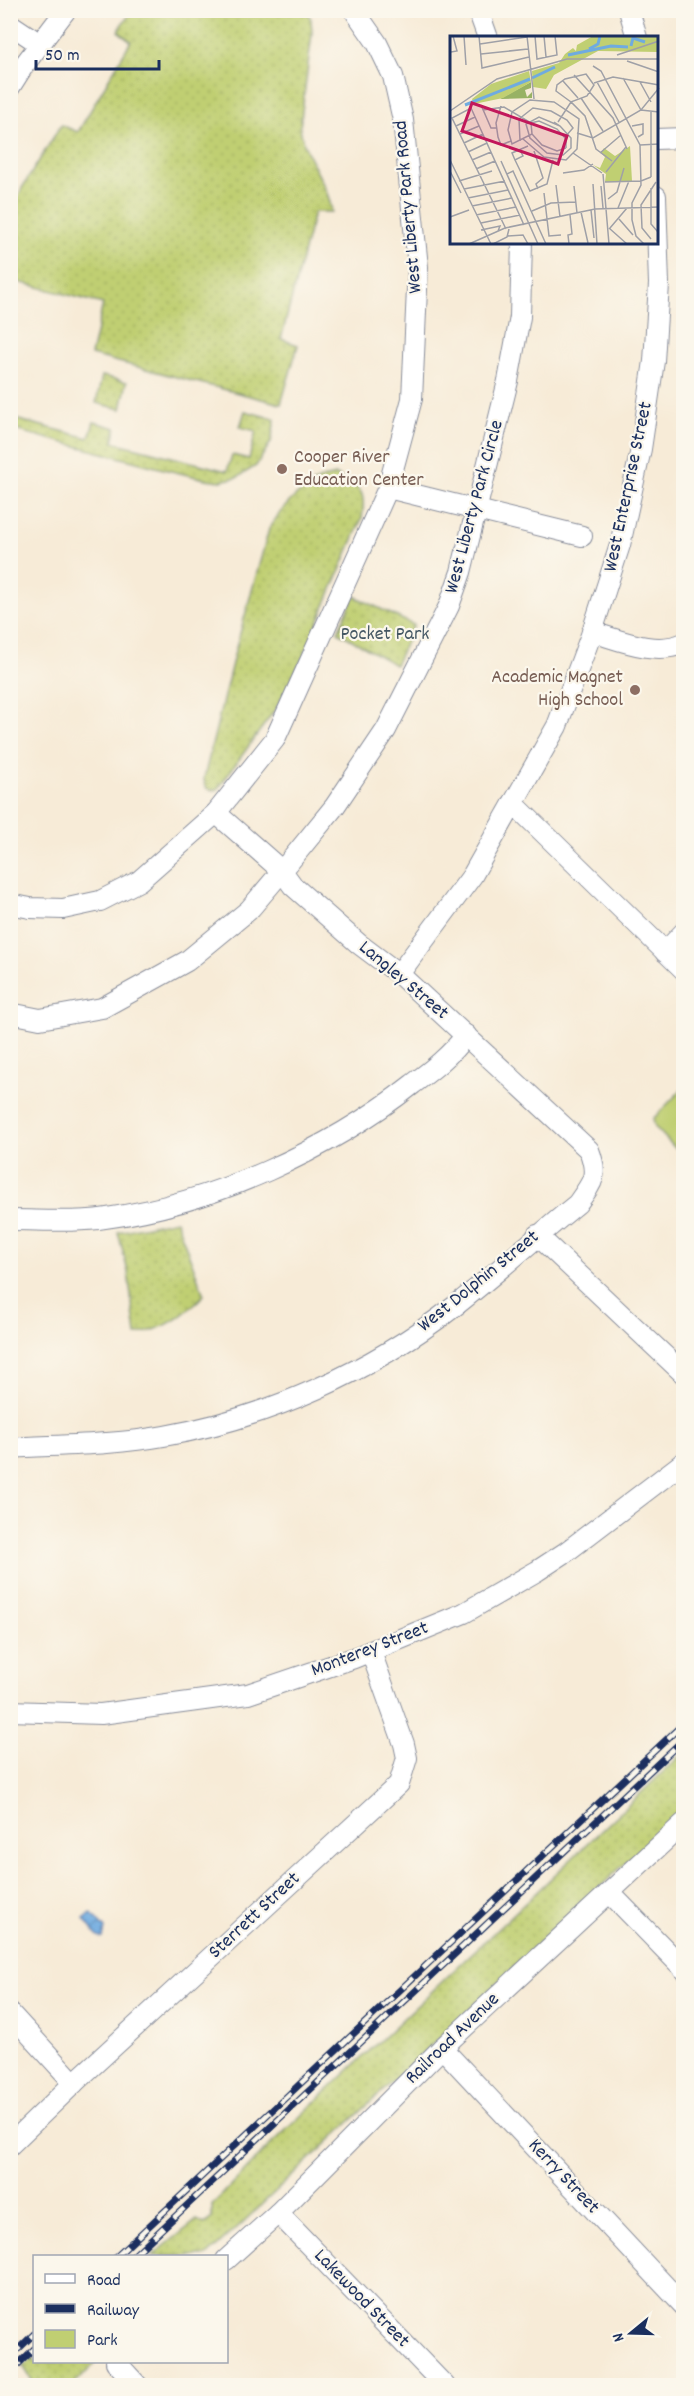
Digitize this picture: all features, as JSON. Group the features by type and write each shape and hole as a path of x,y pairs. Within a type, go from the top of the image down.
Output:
{"street":[{"path":"10,87 66,10"},
{"name":"West Liberty Park Road","path":"10,904 30,908 63,909 100,901 138,881 216,813 275,739 388,488 412,399 418,267 402,120 393,76 377,43 354,10"},
{"path":"478,10 487,36"},
{"path":"629,10 636,36"},
{"path":"10,24 40,44"},
{"path":"658,139 684,138"},
{"name":"West Enterprise Street","path":"399,974 472,876 557,726 592,632 620,545 641,449 654,361 659,284 658,240"},
{"name":"West Liberty Park Circle","path":"10,1013 40,1019 102,1008 187,961 249,909 282,871 335,806 386,730 449,606 477,510 508,381 520,317 522,244"},
{"path":"388,488 582,536"},
{"path":"592,632 649,647 665,648 684,643"},
{"path":"513,803 684,970"},
{"name":"Langley Street","path":"216,813 282,871 301,894 358,944 399,974 589,1150"},
{"path":"664,951 684,932"},
{"path":"10,1220 105,1218 169,1204 220,1188 279,1165 379,1110 452,1054 466,1035"},
{"name":"West Dolphin Street","path":"10,1448 163,1437 231,1421 276,1406 331,1383 395,1347 454,1306 577,1204 592,1184 596,1167 589,1150"},
{"path":"537,1235 684,1374"},
{"name":"Monterey Street","path":"10,1711 101,1714 248,1694 370,1652 464,1613 537,1571 684,1462"},
{"name":"Sterrett Street","path":"10,2145 74,2083 399,1784 407,1758 404,1743 370,1652"},
{"name":"Railroad Avenue","path":"228,2258 278,2213 442,2048 684,1823"},
{"path":"610,1893 684,1969"},
{"path":"10,2013 74,2083"},
{"name":"Kerry Street","path":"442,2048 684,2306"},
{"name":"Lakewood Street","path":"278,2213 445,2385"},
{"path":"117,2363 138,2385"}],"green space":[{"path":"306,10 311,19 312,34 300,127 306,149 326,190 332,212 314,212 281,339 298,345 281,404 91,355 103,304 11,280 11,213 22,188 61,125 78,132 131,41 119,32 121,25 133,11"},
{"path":"102,376 127,382 121,409 96,403"},
{"path":"245,411 275,419 271,442 256,466 238,477 221,481 167,470 11,429 11,418 89,438 94,422 116,428 113,442 227,471 232,455 249,459 256,431 240,427"},
{"path":"336,475 356,486 360,491 363,501 362,518 305,653 277,707 217,790 210,790 205,786 204,778 234,655 269,529 281,511 297,494 326,477"},
{"name":"Pocket Park","path":"354,596 414,625 395,665 338,632"},
{"path":"683,1088 683,1148 675,1148 655,1127 653,1119"},
{"path":"176,1220 204,1295 174,1321 136,1335 128,1272 118,1232"},
{"path":"683,1753 683,1809 208,2255 153,2255 197,2220 204,2224 212,2218 212,2205 269,2146"},
{"path":"33,2358 33,2363 96,2363 73,2385 35,2385 23,2366"}],"water":[{"path":"91,1913 105,1929 103,1938 98,1937 84,1919"}],"waterway":[{"path":"10,2379 17,2386"}],"railway":[{"path":"118,2255 684,1723"},
{"path":"134,2255 684,1739"},
{"path":"10,2357 33,2335"},
{"path":"10,2372 33,2350"}],"place":[{"name":"Cooper River Education Center","path":"282,469"},
{"name":"Academic Magnet High School","path":"635,690"}]}
